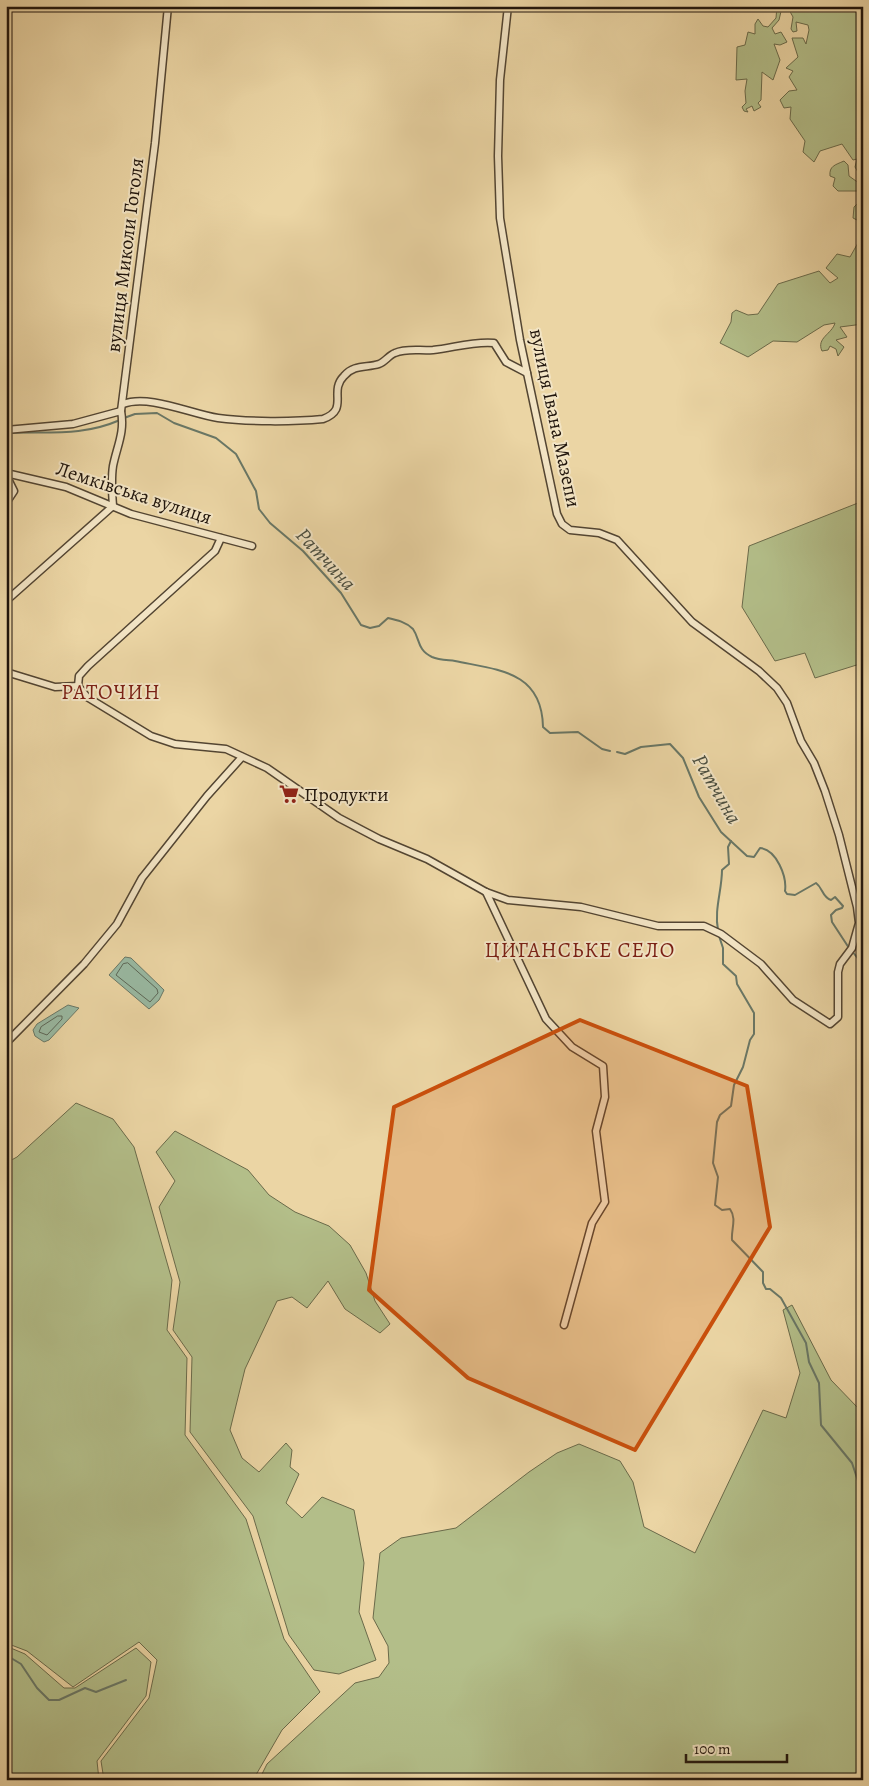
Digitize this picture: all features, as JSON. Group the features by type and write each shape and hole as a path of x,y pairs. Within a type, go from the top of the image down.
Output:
{"street":[{"name":"вулиця Миколи Гоголя","path":"114,506 112,480 123,427 122,411 155,143 168,6"},
{"name":"вулиця Івана Мазепи","path":"486,892 508,900 581,907 643,924 704,926 720,934 761,964 793,1000 830,1024 838,1018 837,990 840,964 852,948 859,923 857,907 839,834 825,791 814,763 800,741 787,703 777,688 759,671 709,637 692,622 618,540 599,532 570,530 562,524 553,499 543,440 527,373 498,197 500,80 508,6"},
{"path":"6,430 73,424 158,403 197,414 220,418 323,419 335,414 337,410 338,388 342,377 359,366 380,364 393,353 405,350 432,350 482,342 494,343 506,362 527,373"},
{"path":"6,474 14,491 6,503"},
{"name":"Лемківська вулиця","path":"6,474 66,487 131,514 252,546"},
{"path":"6,601 114,506"},
{"path":"222,538 215,551 88,666 79,676 78,686 87,697 156,738 175,744 226,749 267,768 339,818 379,839 427,859 486,892 546,1019 572,1047 603,1066 605,1097 596,1131 605,1202 592,1223 564,1326"},
{"path":"6,672 55,687 78,686"},
{"path":"6,1043 84,964 117,924 142,878 207,796 242,757"}],"highlighted area":[{"path":"580,1020 747,1086 770,1227 635,1450 468,1378 369,1290 394,1107"}],"shaded area":[{"path":"777,6 863,6 863,171 858,172 855,167 857,159 853,160 842,144 820,151 814,162 803,152 805,141 790,119 791,107 784,108 780,100 789,91 797,90 789,77 793,71 786,68 798,57 792,38 803,38 806,44 809,30 808,25 796,22 797,31 793,32 791,29 793,17 788,8 782,7 779,20 772,28 775,34 781,32 787,42 780,45 774,44 780,60 773,80 762,72 761,100 758,103 761,107 754,111 752,106 746,109 748,112 744,111 742,107 746,103 747,79 736,80 737,47 745,45 748,32 755,34 755,24 758,19 763,26 768,27 776,18"},
{"path":"844,161 848,165 849,176 863,186 863,194 859,195 858,191 838,191 833,186 835,178 830,176 830,170 833,166"},
{"path":"859,202 863,203 863,207 859,209 863,212 863,223 853,218 854,207"},
{"path":"863,234 863,324 840,327 847,337 836,340 844,347 838,356 836,349 830,346 828,350 822,351 821,347 823,339 835,323 824,325 797,342 773,341 748,357 720,343 731,322 732,313 736,310 748,315 758,314 778,284 819,271 830,283 838,278 826,268 837,254 850,257"},
{"path":"863,501 863,663 815,678 805,653 775,661 742,607 749,546"},
{"path":"76,1103 113,1119 134,1147 172,1280 167,1330 187,1358 185,1435 246,1519 284,1639 320,1692 282,1730 253,1780 104,1780 101,1761 149,1698 157,1660 139,1642 73,1687 27,1651 6,1643 6,1163 17,1157"},
{"path":"175,1131 248,1170 269,1195 295,1212 329,1226 350,1245 366,1273 375,1301 390,1324 380,1333 345,1309 328,1281 307,1308 292,1297 277,1301 245,1369 230,1430 242,1458 259,1472 286,1443 292,1450 290,1467 299,1474 286,1503 302,1518 322,1497 354,1510 364,1563 359,1612 376,1660 339,1674 314,1670 289,1635 253,1516 190,1432 192,1357 173,1330 180,1282 159,1207 175,1181 156,1152"},
{"path":"792,1305 831,1380 858,1408 863,1403 863,1780 259,1780 267,1764 355,1683 379,1677 389,1663 388,1646 373,1618 380,1553 401,1538 456,1528 557,1453 579,1444 620,1461 633,1482 644,1527 695,1553 763,1410 786,1418 800,1373 783,1310"},
{"path":"6,1646 25,1654 64,1688 75,1688 136,1648 151,1662 146,1696 97,1761 99,1780 6,1780"}],"water":[{"path":"125,957 131,958 164,990 159,1000 149,1009 109,975"},
{"path":"68,1005 79,1008 49,1040 44,1042 35,1036 33,1030 37,1024"}],"waterway":[{"name":"Ратчина","path":"124,418 135,414 157,413 174,423 216,438 236,454 256,491 259,509 270,523 303,551 341,593 361,625 370,628 379,626 388,618 398,621 413,629 421,648 432,657 487,667 515,676 535,694 541,708 543,727 550,733 578,732 602,749 610,751"},
{"name":"Ратчина","path":"6,433 78,431 92,429 120,420"},
{"name":"Ратчина","path":"617,752 625,754 641,747 670,744 683,758 699,797 721,832 747,856 754,857 760,848 771,854 780,865 787,894 795,895 816,883 828,899 831,900 835,897 843,906 831,915 832,922 849,948"},
{"path":"718,930 717,915 722,870 729,864 728,847 731,841"},
{"path":"719,936 723,948 723,964 736,976 737,984 754,1013 754,1034 750,1040 743,1067 734,1085 731,1106 720,1115 717,1122 713,1163 718,1177 715,1205 722,1210 730,1209 733,1220 732,1240 763,1272 763,1283 766,1289 770,1289 781,1298 806,1343 809,1362 819,1383 821,1425 852,1463 859,1484"},
{"name":"Ратчина","path":"852,951 863,965"},
{"path":"6,1655 21,1664 37,1688 49,1700 59,1700 85,1688 96,1692 126,1680"}],"place":[{"name":"Продукти","path":"289,794"}],"district":[{"name":"РАТОЧИН","path":"111,692"},
{"name":"ЦИГАНСЬКЕ СЕЛО","path":"580,950"}]}
